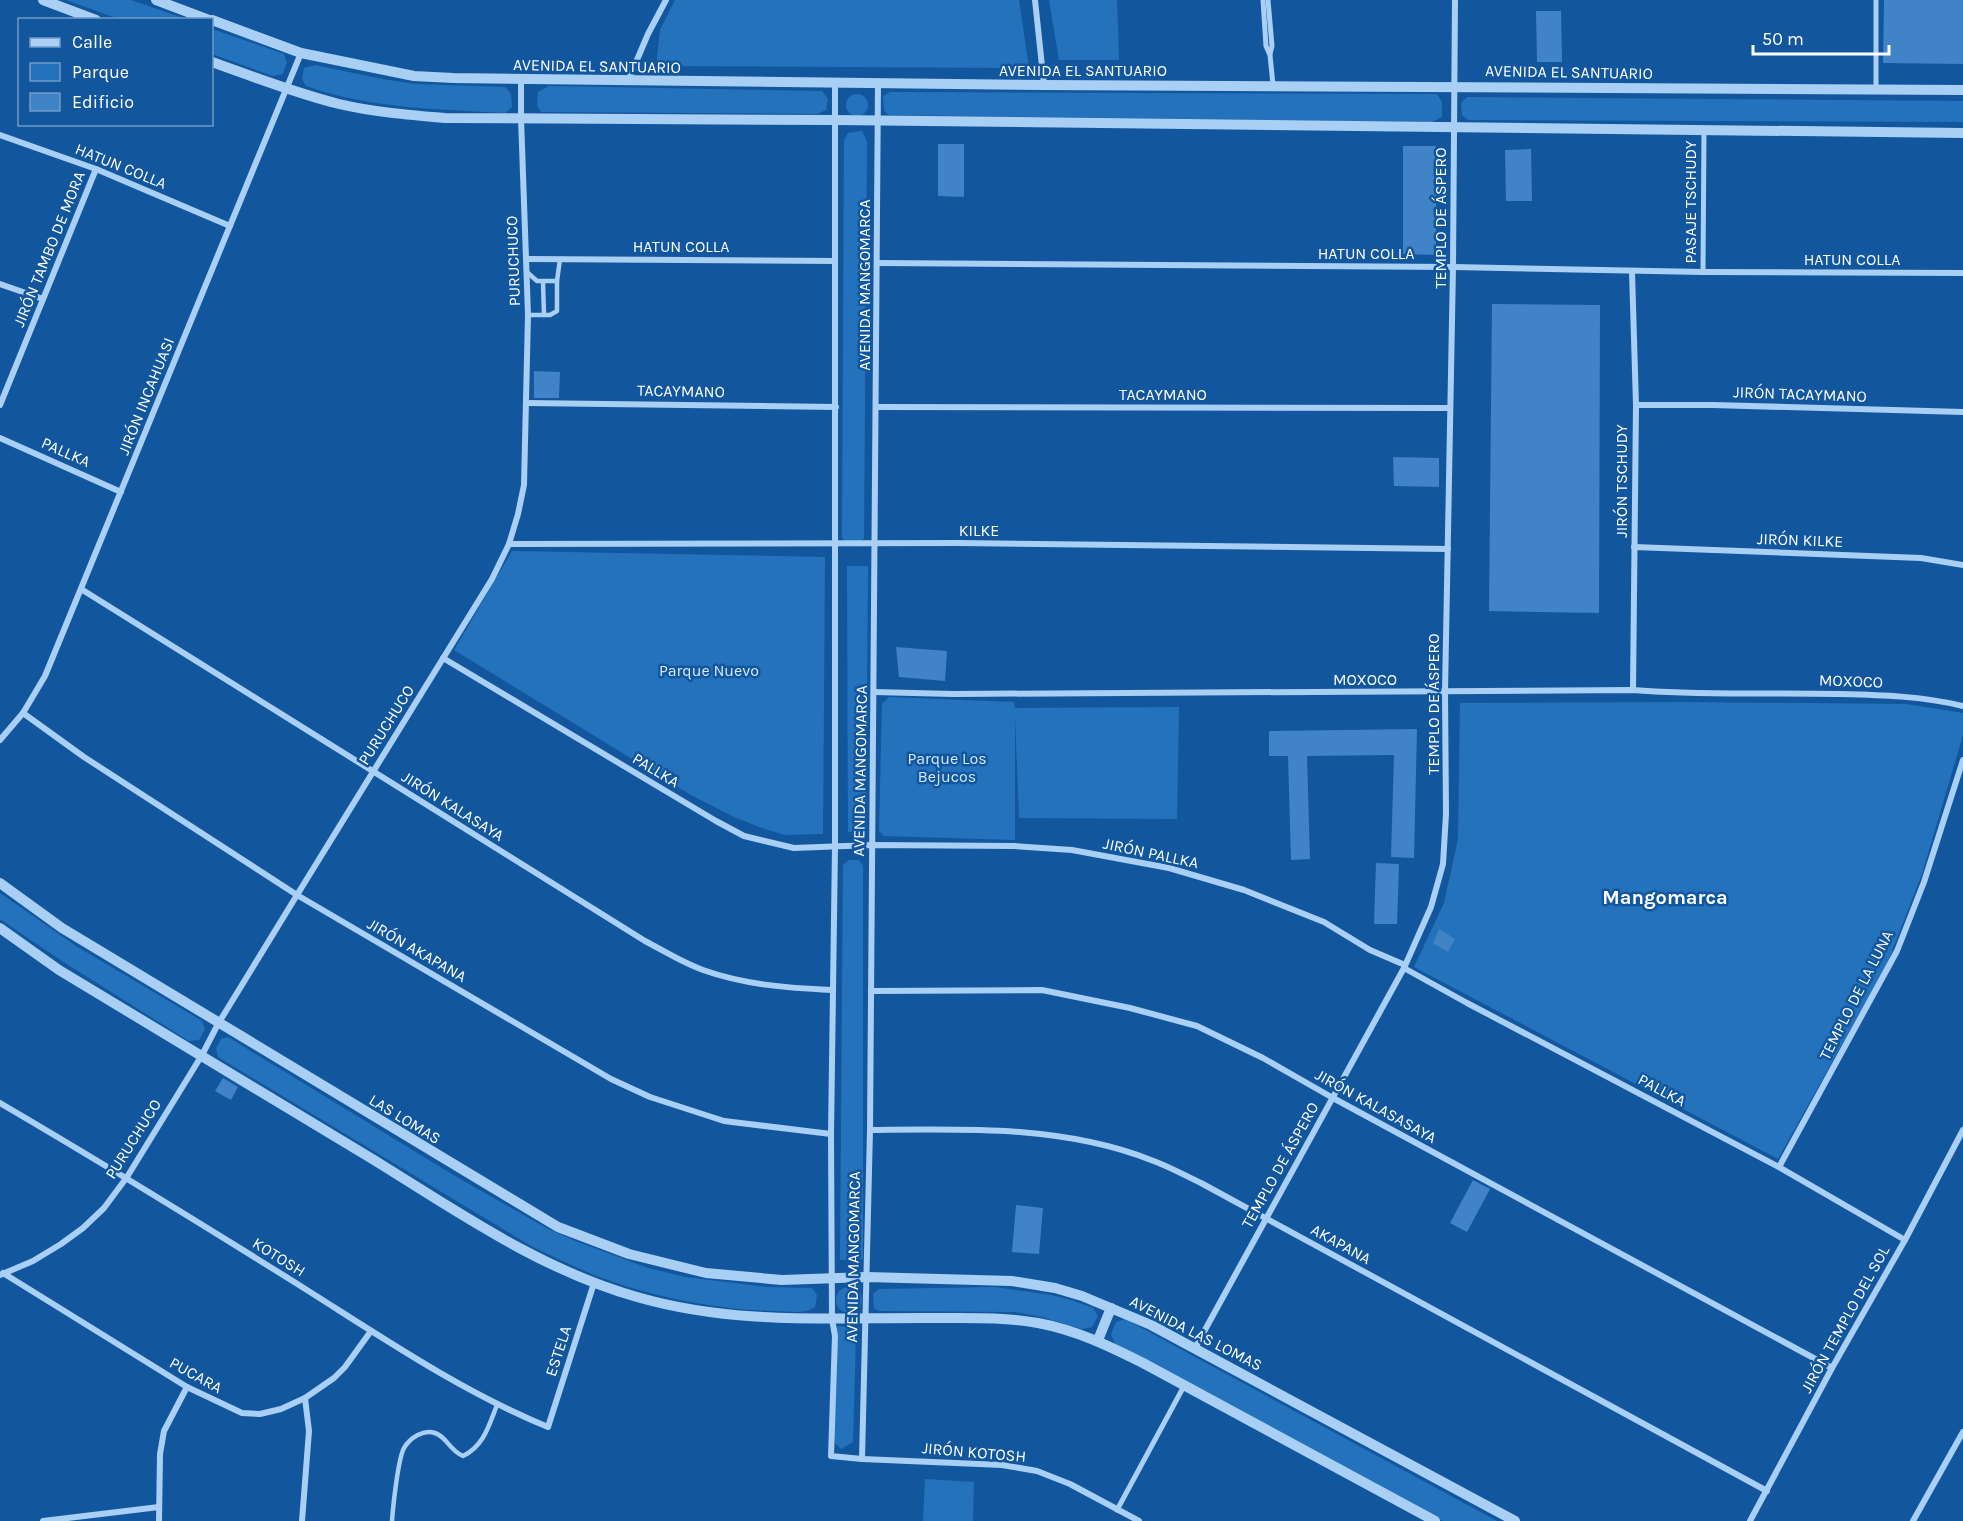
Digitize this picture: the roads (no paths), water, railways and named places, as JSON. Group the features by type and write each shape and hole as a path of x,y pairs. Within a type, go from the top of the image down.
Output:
{"street":[{"path":"43,0 91,18"},
{"name":"AVENIDA EL SANTUARIO","path":"156,0 205,18"},
{"path":"628,81 648,34 666,0"},
{"path":"1035,0 1044,85"},
{"path":"1263,0 1266,46 1270,55"},
{"path":"1268,0 1273,85"},
{"name":"TEMPLO DE ÁSPERO","path":"1195,1348 1405,966 1431,907 1443,864 1446,814 1445,692 1453,267 1455,0"},
{"path":"1876,0 1876,90"},
{"name":"AVENIDA EL SANTUARIO","path":"213,21 301,53 414,76 521,80 1044,85 1963,90"},
{"name":"JIRÓN INCAHUASI","path":"0,740 22,713 45,676 301,53"},
{"path":"213,62 286,89 341,104 445,118 836,120 1963,133"},
{"name":"PURUCHUCO","path":"1,1273 42,1255 83,1228 104,1208 127,1177 202,1055 218,1024 492,579 509,544 524,485 528,273 521,80"},
{"name":"AVENIDA MANGOMARCA","path":"831,1456 835,1336 832,1319 831,1134 836,847 835,83"},
{"name":"AVENIDA MANGOMARCA","path":"862,1459 872,991 878,83"},
{"name":"PASAJE TSCHUDY","path":"1703,272 1704,131"},
{"name":"HATUN COLLA","path":"0,135 96,169 230,226"},
{"name":"JIRÓN TAMBO DE MORA","path":"0,405 96,169"},
{"name":"HATUN COLLA","path":"527,259 836,261"},
{"name":"HATUN COLLA","path":"877,263 1453,267 1632,272 1963,273"},
{"name":"JIRÓN TSCHUDY","path":"1632,272 1635,405 1633,690"},
{"path":"0,284 43,299"},
{"name":"TACAYMANO","path":"526,403 836,406"},
{"name":"JIRÓN TACAYMANO","path":"1635,405 1963,412"},
{"name":"TACAYMANO","path":"877,407 1449,408"},
{"name":"PALLKA","path":"0,438 121,492"},
{"name":"KILKE","path":"509,544 958,543 1448,549"},
{"name":"JIRÓN KILKE","path":"1634,546 1921,558 1963,565"},
{"name":"JIRÓN KALASAYA","path":"81,589 645,941 701,970 730,979 762,985 832,990"},
{"name":"PALLKA","path":"443,658 744,836 794,848 873,845"},
{"name":"MOXOCO","path":"874,692 976,694 1633,690 1695,694 1793,693 1924,697 1963,706"},
{"name":"JIRÓN AKAPANA","path":"22,713 84,757 297,895 611,1080 650,1097 724,1120 831,1134"},
{"name":"TEMPLO DE LA LUNA","path":"1779,1167 1898,951 1924,882 1963,760"},
{"name":"JIRÓN PALLKA","path":"873,845 1014,846 1060,849 1169,868 1244,890 1314,918 1370,950 1405,966"},
{"name":"LAS LOMAS","path":"0,883 62,928 218,1024 506,1197 567,1230 629,1254 706,1273 782,1280 832,1278"},
{"path":"0,928 59,970 489,1231 555,1266 594,1283 637,1297 722,1315 832,1319 996,1318 1070,1330 1098,1340 1435,1521"},
{"name":"PALLKA","path":"1405,966 1467,1003 1779,1167 1905,1240"},
{"name":"JIRÓN KALASASAYA","path":"872,991 1042,990 1130,1008 1197,1026 1263,1058 1832,1368"},
{"name":"KOTOSH","path":"0,1103 127,1177 371,1331 479,1396 548,1427"},
{"name":"AKAPANA","path":"870,1130 982,1129 1039,1134 1091,1142 1150,1159 1201,1183 1767,1491"},
{"name":"JIRÓN TEMPLO DEL SOL","path":"1750,1521 1963,1130"},
{"name":"PUCARA","path":"1,1273 187,1387 242,1413 260,1414 281,1409 305,1398 334,1378 345,1367 371,1331"},
{"name":"AVENIDA LAS LOMAS","path":"832,1278 1012,1281 1055,1288 1151,1324 1515,1521"},
{"name":"ESTELA","path":"548,1427 594,1283"},
{"path":"1098,1340 1111,1308"},
{"path":"1118,1510 1184,1386"},
{"path":"159,1521 160,1454 164,1431 187,1387"},
{"path":"302,1521 309,1431 305,1398"},
{"path":"1913,1521 1963,1432"},
{"name":"JIRÓN KOTOSH","path":"831,1456 1002,1465 1037,1471 1070,1484 1139,1521"},
{"path":"44,1521 159,1507"}],"lane":[{"path":"528,315 555,314 557,311 560,259"},
{"path":"528,273 537,281 557,281"},
{"path":"543,282 544,315"},
{"path":"392,1521 403,1450 410,1440 420,1433 433,1432 442,1436 454,1452 463,1456 472,1452 484,1438 497,1405"}],"district":[{"name":"Mangomarca","path":"1665,897"}],"park label":[{"name":"Parque Nuevo","path":"709,670"},
{"name":"Parque Los Bejucos","path":"947,767"}]}
